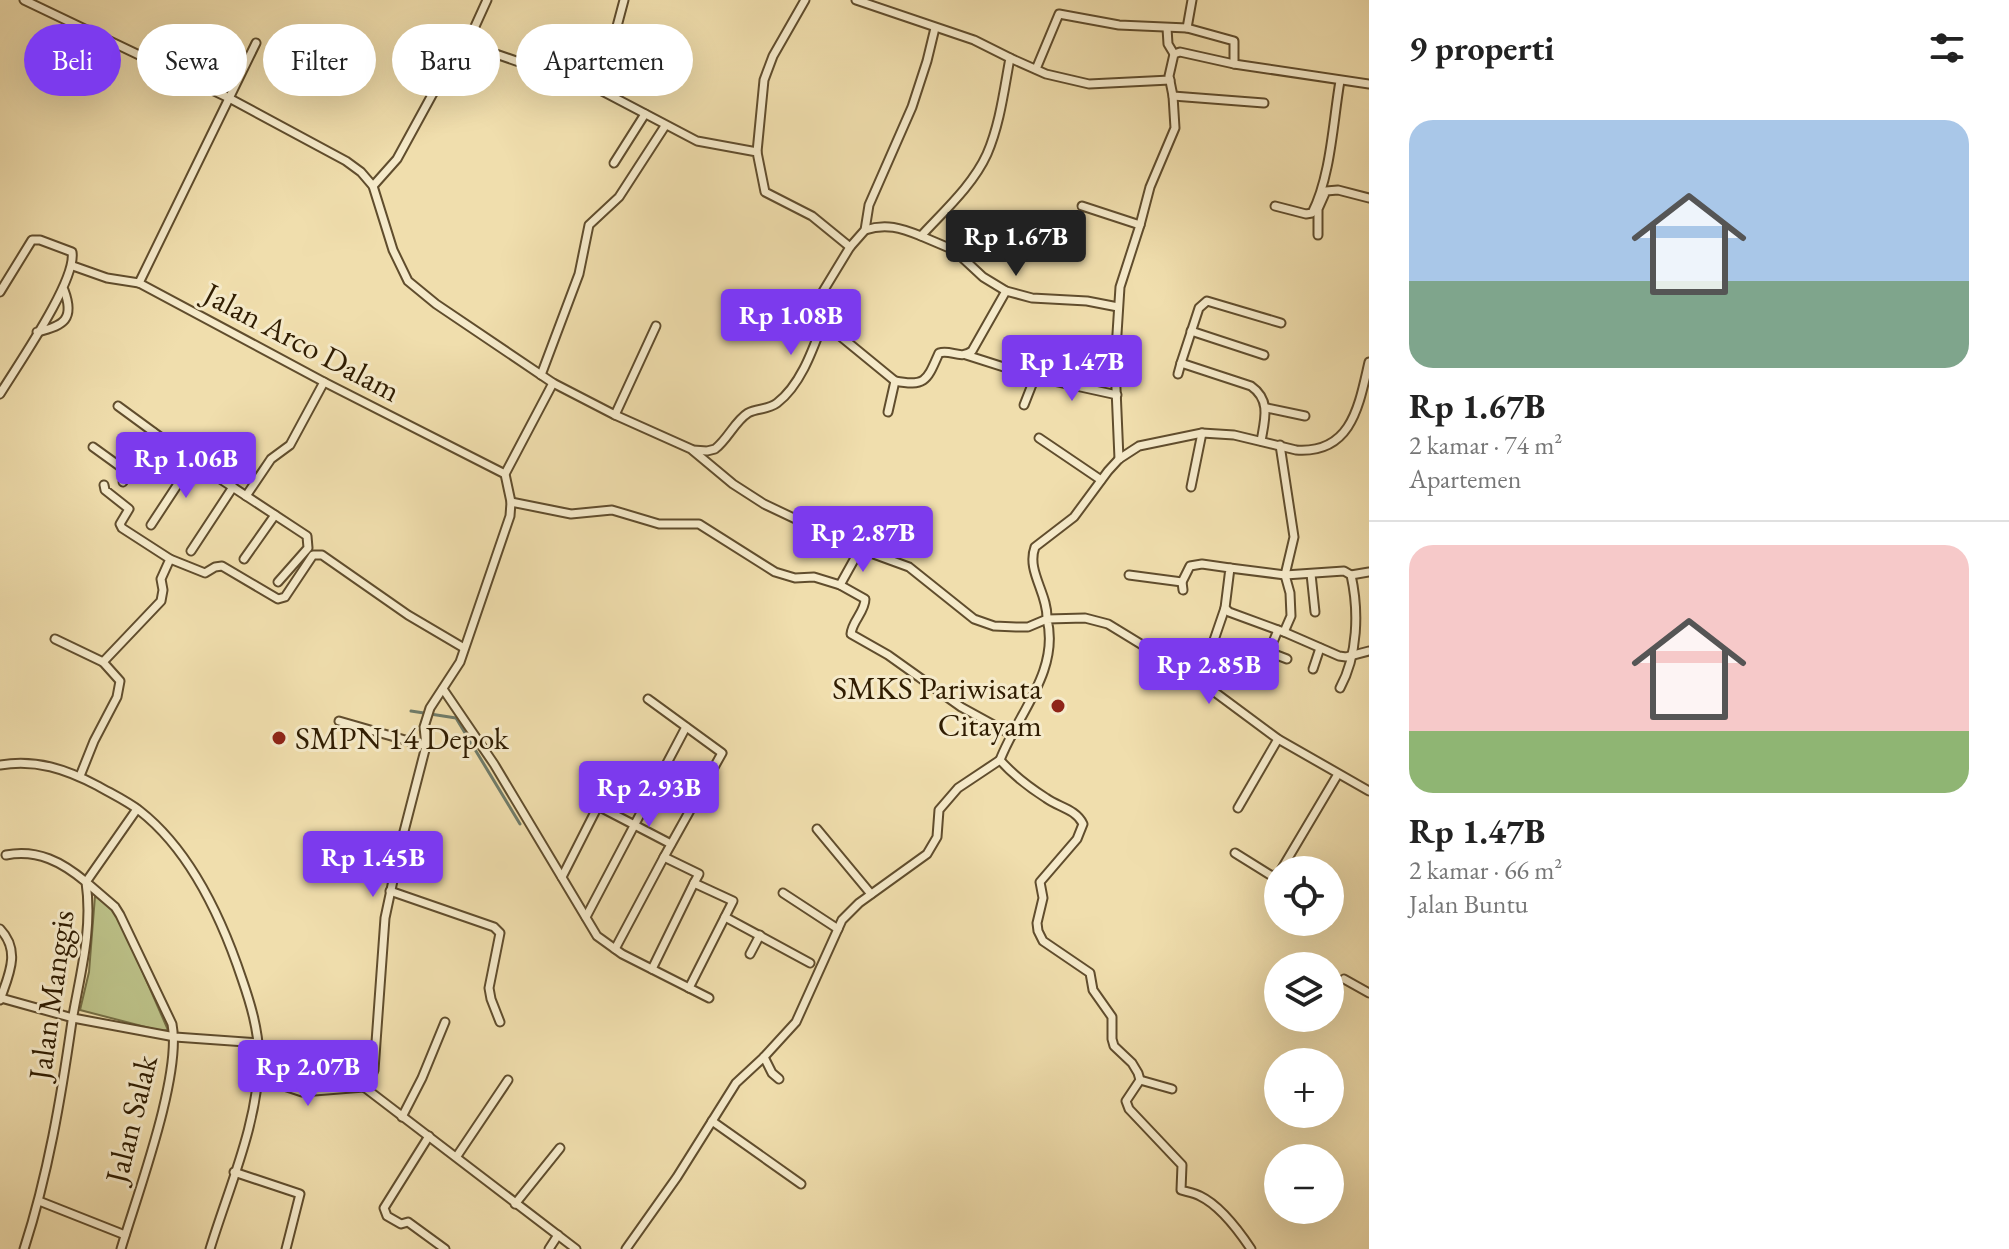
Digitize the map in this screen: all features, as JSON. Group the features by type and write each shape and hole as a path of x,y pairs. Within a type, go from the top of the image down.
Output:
{"street":[{"path":"24,0 229,98 346,161 373,186 393,250 408,281 436,304 547,379 615,415 691,449 715,449 745,415 768,409 797,381 823,322 825,313 819,298 850,247 865,230 879,225 893,226 954,250 983,277 1006,291 1032,298 1087,301 1118,307"},
{"path":"476,24 487,0"},
{"path":"618,24 624,0"},
{"path":"805,0 773,56 764,80 757,152 765,192 812,216 850,247"},
{"path":"856,0 983,44 1036,69 1089,84 1170,80"},
{"path":"1187,28 1192,0"},
{"path":"1036,69 1059,14 1119,25 1187,28 1234,41 1234,64"},
{"path":"865,230 869,205 912,107 935,28"},
{"path":"1119,459 1120,287 1154,174 1175,128 1170,80 1174,54 1168,44 1167,28"},
{"path":"139,283 256,43"},
{"path":"1174,54 1187,53 1234,64 1369,84"},
{"path":"921,236 970,180 986,155 1010,58"},
{"path":"1275,206 1310,214 1316,206 1329,152 1340,81"},
{"path":"373,186 397,159 431,96"},
{"path":"611,96 697,141 757,152"},
{"path":"1173,96 1264,103"},
{"path":"614,163 645,114"},
{"path":"364,1087 371,1079 375,1062 379,975 390,891 426,746 424,727 430,708 458,667 510,516 511,502 505,474 547,379 548,362 579,274 589,225 619,197 665,126"},
{"path":"1318,235 1318,209 1326,191 1338,190 1369,198"},
{"path":"1082,206 1140,225"},
{"path":"0,292 32,240 72,252 73,266 64,290 0,394"},
{"name":"Jalan Arco Dalam","path":"73,266 107,278 139,283 505,474"},
{"path":"37,332 60,326 67,317 69,309 64,290"},
{"path":"966,355 982,335 1006,291"},
{"path":"1178,374 1199,308 1207,301 1281,323"},
{"path":"823,322 895,381 915,385 922,383 942,351 966,355 1035,377 1117,395"},
{"path":"615,415 656,326"},
{"path":"1191,331 1264,355"},
{"path":"1181,363 1251,386 1260,392 1267,408 1261,441"},
{"path":"626,1249 665,1195 736,1083 796,1022 838,929 854,908 927,854 937,837 939,810 958,788 1000,760 1037,691 1049,642 1044,595 1032,565 1033,553 1039,542 1074,517 1119,459 1139,446 1202,433 1306,451 1325,446 1341,437 1353,420 1369,363"},
{"path":"1024,405 1035,377"},
{"path":"888,412 895,381"},
{"path":"246,496 271,459 290,445 324,382"},
{"path":"118,406 309,539 308,548 278,582"},
{"path":"1267,408 1305,416"},
{"path":"123,482 153,432"},
{"path":"1191,487 1202,433"},
{"path":"1039,438 1101,480"},
{"path":"1280,445 1294,537 1285,575 1291,616 1271,651 1287,659"},
{"path":"93,447 129,473"},
{"path":"691,449 764,504 860,549 909,567 965,614 984,623 1028,627 1047,619 1092,618 1108,624 1185,670 1278,739 1369,791"},
{"path":"151,525 193,461"},
{"path":"104,485 105,490 129,509 120,524 122,528 170,559 205,573 222,566 278,599 285,597 313,555 317,554 464,648"},
{"path":"191,551 233,487"},
{"path":"511,502 571,514 612,510 659,524 699,524 775,572 795,578 814,577 840,585 865,599 851,634 888,655 961,707 1012,735"},
{"path":"244,559 275,515"},
{"path":"840,585 860,549"},
{"path":"103,662 161,601 161,579 170,559"},
{"path":"1129,575 1182,586 1187,570 1196,564 1285,575 1369,572"},
{"path":"1213,643 1225,608 1230,568"},
{"path":"1311,574 1315,612"},
{"path":"1340,688 1349,672 1353,655 1355,594 1351,575"},
{"path":"1225,608 1339,656 1369,651"},
{"path":"55,639 103,662 120,681 120,691 80,776"},
{"path":"1313,669 1320,648"},
{"path":"443,689 494,764 597,936 615,949 709,998"},
{"path":"615,949 722,753 648,699"},
{"path":"339,721 426,746"},
{"path":"586,917 686,727"},
{"path":"1238,808 1278,739"},
{"path":"1000,760 1034,790 1081,820 1083,828 1040,882 1043,898 1037,923 1043,941 1090,973 1093,990 1112,1017 1114,1046 1132,1063 1140,1080 1172,1089"},
{"path":"0,765 35,762 80,776 137,809 178,851 216,912 251,1005 258,1043 251,1119 210,1249"},
{"path":"1289,856 1338,774"},
{"path":"562,877 598,806 671,844"},
{"path":"86,882 137,809"},
{"path":"817,829 871,894"},
{"name":"Jalan Manggis","path":"6,855 19,853 61,863 86,882 90,908 60,1100 39,1201 24,1249"},
{"path":"1235,853 1264,871"},
{"path":"652,969 699,874 664,857"},
{"name":"Jalan Salak","path":"86,882 120,915 172,1024 175,1037 160,1117 121,1249"},
{"path":"689,988 733,901 694,883"},
{"path":"390,891 498,931 501,940 489,988 500,1022"},
{"path":"783,893 838,929"},
{"path":"725,917 810,963"},
{"path":"0,929 13,950 10,972 0,999 73,1018 175,1037 258,1043"},
{"path":"750,954 760,935"},
{"path":"1344,979 1369,993"},
{"path":"402,1117 419,1086 445,1022"},
{"path":"764,1057 772,1073 779,1079"},
{"path":"257,1077 302,1092 364,1087 576,1249"},
{"path":"457,1156 508,1080"},
{"path":"1140,1080 1126,1101 1129,1109 1182,1165 1181,1190 1210,1202 1251,1249"},
{"path":"712,1121 801,1184"},
{"path":"429,1136 384,1208 391,1218 401,1224 408,1222 445,1249"},
{"path":"515,1204 560,1148"},
{"path":"234,1172 300,1194 286,1249"},
{"path":"39,1201 125,1235"},
{"path":"549,1249 558,1235"}],"green space":[{"path":"95,896 116,911 168,1030 161,1031 80,1010 89,972"}],"waterway":[{"path":"411,711 456,718 520,824"}],"place":[{"name":"SMKS Pariwisata Citayam","path":"1058,706"},
{"name":"SMPN 14 Depok","path":"279,738"}]}
